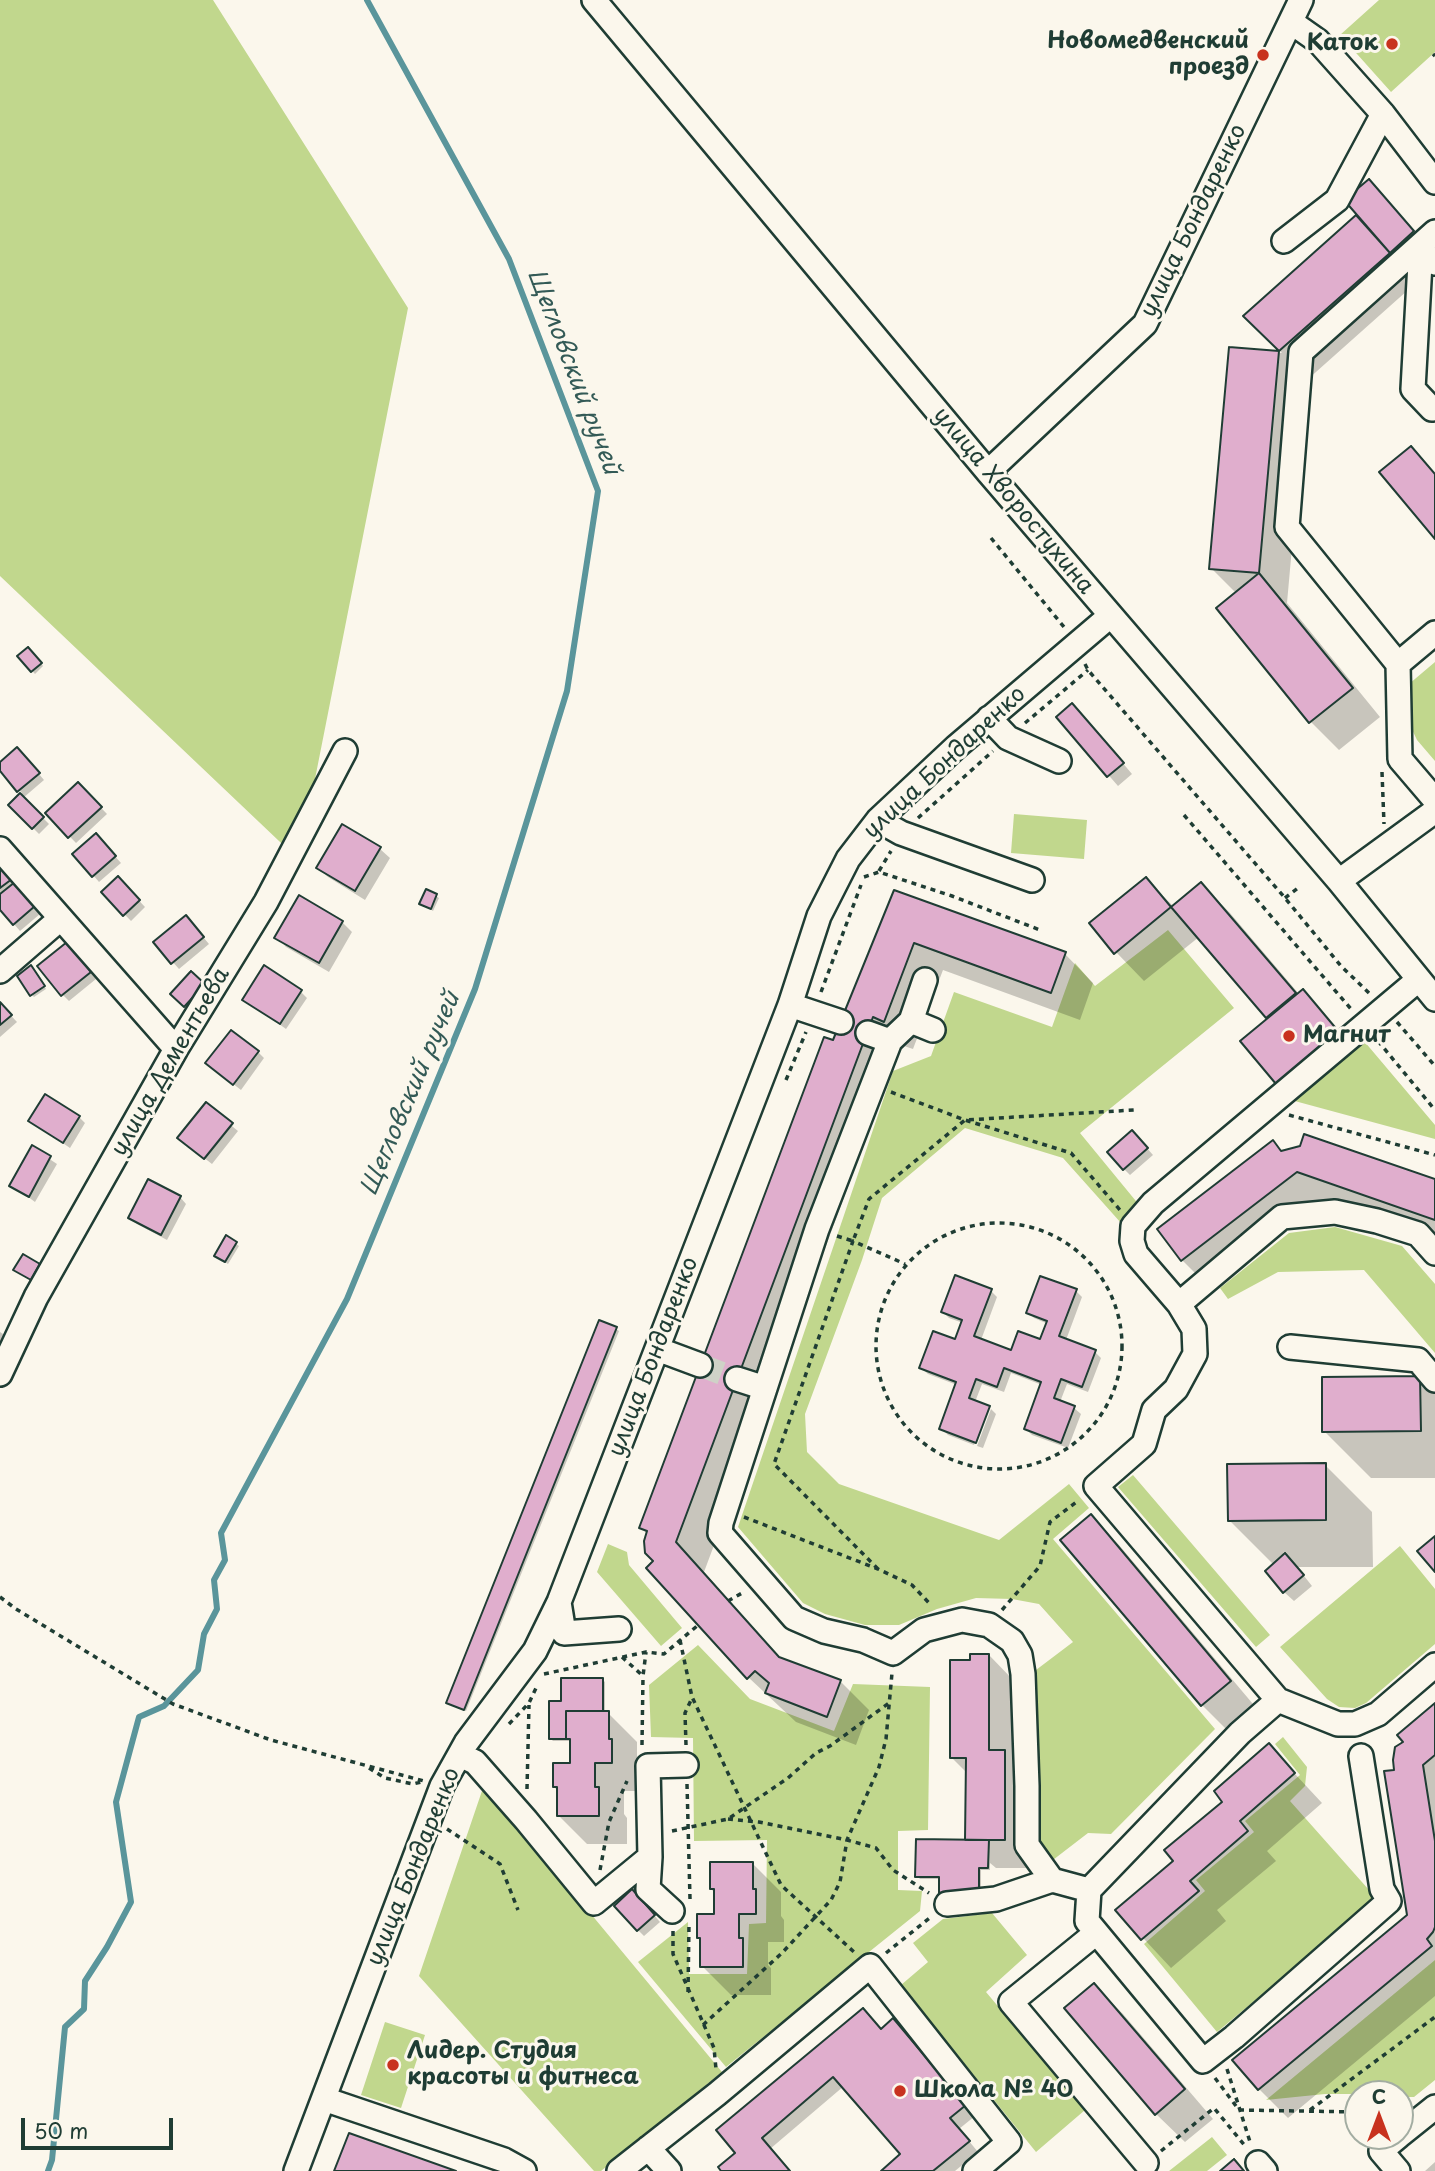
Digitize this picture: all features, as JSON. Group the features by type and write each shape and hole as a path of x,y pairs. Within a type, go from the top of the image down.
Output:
{"street":[{"name":"улица Хворостухина","path":"594,0 988,472 1339,881 1435,999"},
{"name":"улица Бондаренко","path":"988,472 1144,324 1301,0"},
{"path":"1291,22 1318,40 1383,114 1435,182"},
{"path":"1284,241 1337,200 1383,114"},
{"path":"1430,246 1413,389 1432,409"},
{"path":"1430,246 1301,352 1287,527 1398,664 1400,759 1435,800"},
{"name":"улица Бондаренко","path":"296,2171 442,1786 466,1743 535,1651 559,1602 790,1005 819,916 848,859 878,820 989,718 1110,616"},
{"path":"1398,664 1435,633"},
{"path":"989,718 1008,738 1059,761"},
{"name":"улица Дементьева","path":"0,1374 36,1297 176,1049 266,902 345,751"},
{"path":"1339,881 1435,811"},
{"path":"878,820 901,833 1032,880"},
{"path":"0,849 176,1049"},
{"path":"0,971 60,919"},
{"path":"925,980 911,1021 890,1041 817,1229 725,1510 720,1533 794,1618 824,1631 863,1640 893,1653 925,1630 962,1620 989,1625 1012,1641 1020,1655 1027,1786 1027,1845 1052,1880"},
{"path":"1418,980 1268,1109 1153,1203 1133,1226 1132,1241 1136,1254 1179,1304 1194,1329 1195,1354 1176,1390 1154,1410 1144,1444 1096,1486 1279,1700 1338,1724 1355,1724 1378,1714 1435,1665"},
{"path":"790,1005 841,1022"},
{"path":"911,1021 933,1030"},
{"path":"868,1033 890,1041"},
{"path":"1179,1304 1282,1217 1335,1212 1377,1221 1418,1234 1435,1253"},
{"path":"1290,1347 1418,1360 1435,1380"},
{"path":"657,1349 700,1365"},
{"path":"737,1379 765,1388"},
{"path":"559,1602 564,1633 620,1629"},
{"path":"1279,1700 1240,1733 1089,1890 1087,1921 1203,2061 1389,1901 1382,1889 1361,1756"},
{"path":"460,1755 475,1762 594,1903 650,1857"},
{"path":"684,1914 648,1889 648,1766 686,1765"},
{"path":"947,1904 996,1899 1052,1880 1089,1890"},
{"path":"1096,1933 1012,2002 1146,2163"},
{"path":"619,2171 717,2094 870,1966 1009,2142 975,2171"},
{"path":"324,2099 504,2160 524,2171"},
{"path":"1414,2124 1435,2106"},
{"path":"648,2148 669,2171"},
{"path":"1382,2150 1398,2171"}],"path":[{"path":"991,538 1077,643 1088,670 1341,966 1385,1009 1435,1066"},
{"path":"1381,762 1385,831"},
{"path":"1184,815 1435,1110"},
{"path":"1285,898 1298,888"},
{"path":"872,1086 965,1120 1071,1153 1133,1226"},
{"path":"1268,1109 1435,1155"},
{"path":"878,1569 774,1464 869,1199 965,1120 1134,1110"},
{"path":"1000,1222 1035,1227 1066,1242 1093,1265 1112,1295 1122,1328 1122,1363 1112,1397 1088,1433 1054,1458 1013,1469 1003,1469 971,1467 932,1450 900,1422 881,1384 875,1342 883,1300 905,1264 932,1241 965,1227 1000,1222"},
{"path":"817,1229 853,1241 905,1264"},
{"path":"989,1625 1040,1566 1050,1522 1096,1486"},
{"path":"725,1510 878,1569 912,1585 948,1623"},
{"path":"0,1597 173,1704 271,1740 426,1781 413,1784 385,1777 365,1766"},
{"path":"543,1675 646,1652 664,1654 697,1626"},
{"path":"650,1857 673,1830 728,1819 751,1821 876,1848 893,1870 947,1904 870,1966 781,1885 751,1821 745,1808 692,1697 680,1640"},
{"path":"643,1745 643,1676 646,1652"},
{"path":"703,2025 782,1954 831,1900 840,1882 847,1840 879,1767 886,1739 893,1653"},
{"path":"622,1657 643,1676"},
{"path":"688,1992 684,1914 688,1827 685,1713 692,1697"},
{"path":"526,1820 529,1703"},
{"path":"728,1819 788,1778 816,1753 830,1746 889,1703"},
{"path":"594,1903 609,1822 631,1770"},
{"path":"442,1826 500,1864 518,1910"},
{"path":"684,1914 673,1954 714,2048 717,2094"},
{"path":"1309,2111 1435,2017"},
{"path":"1234,2037 1226,2068 1260,2165"},
{"path":"1203,2061 1239,2110"},
{"path":"1146,2163 1214,2108 1260,2165"},
{"path":"1239,2110 1344,2112"}],"green space":[{"path":"0,0 213,0 408,308 299,860 0,576"},
{"name":"Каток","path":"1379,0 1435,0 1435,52 1391,92 1340,35"},
{"path":"1435,662 1435,761 1417,740 1406,717 1409,684"},
{"path":"1014,814 1087,820 1084,859 1011,853"},
{"path":"1168,930 1234,1008 1080,1133 1140,1206 1121,1223 1063,1158 965,1128 882,1198 805,1414 807,1452 839,1484 999,1540 1069,1484 1089,1508 1053,1539 1215,1729 1111,1834 1088,1833 1049,1863 1039,1851 1036,1670 1073,1642 1039,1604 1012,1599 976,1598 937,1609 899,1625 865,1625 825,1614 803,1603 738,1527 893,1071 931,1056 954,992 1052,1027 1075,963 1095,986"},
{"path":"1364,1041 1435,1125 1435,1139 1291,1100"},
{"path":"1335,1227 1402,1246 1435,1284 1435,1353 1364,1270 1278,1272 1228,1299 1220,1288 1289,1233"},
{"path":"1133,1475 1270,1635 1256,1647 1118,1487"},
{"path":"608,1544 627,1552 629,1565 682,1628 661,1646 597,1572"},
{"path":"1400,1546 1435,1589 1435,1644 1366,1703 1355,1708 1339,1707 1327,1699 1280,1647"},
{"path":"698,1645 750,1699 834,1731 853,1684 930,1687 928,1830 898,1831 898,1890 922,1891 920,1911 726,2067 638,1962 688,1922 689,1974 747,1974 749,1924 766,1923 767,1840 694,1841 693,1738 651,1737 649,1685"},
{"path":"1283,1737 1307,1767 1305,1786 1290,1801 1377,1899 1217,2032 1144,1944 1205,1891 1196,1880 1254,1832 1245,1821 1300,1775 1275,1744"},
{"path":"484,1785 722,2072 601,2171 594,2171 419,1976"},
{"path":"992,1913 1027,1955 986,1992 1085,2110 1036,2152 901,1985 928,1962 913,1943 943,1919"},
{"path":"1435,1960 1435,2080 1414,2097 1414,2080 1344,2080 1344,2094 1266,2100"},
{"name":"Лидер. Студия красоты и фитнеса","path":"385,2022 425,2035 401,2108 361,2095"},
{"path":"1212,2137 1227,2155 1207,2171 1169,2171"}],"building":[{"path":"1369,179 1414,231 1390,253 1344,200"},
{"path":"1356,215 1390,253 1279,351 1243,316"},
{"path":"1229,347 1279,351 1259,573 1209,569"},
{"path":"1411,446 1435,474 1435,539 1379,472"},
{"path":"1259,573 1353,688 1309,723 1216,608"},
{"path":"28,647 42,663 31,672 17,656"},
{"path":"1072,703 1124,763 1107,777 1056,717"},
{"path":"17,747 40,773 17,792 0,771 0,762"},
{"path":"78,782 102,807 68,838 45,813"},
{"path":"20,793 44,817 32,829 8,805"},
{"path":"342,824 381,847 355,891 316,868"},
{"path":"96,833 116,856 92,877 72,854"},
{"path":"0,864 12,879 0,888"},
{"path":"118,876 140,900 123,916 101,892"},
{"path":"1146,877 1171,907 1114,954 1089,923"},
{"path":"15,882 35,906 13,925 0,910 0,894"},
{"path":"1201,882 1296,993 1266,1018 1171,907"},
{"path":"426,889 437,894 431,909 419,904"},
{"path":"894,890 1066,952 1051,993 914,943 884,1022 873,1017 676,1542 779,1657 841,1680 827,1717 765,1693 769,1683 755,1671 747,1679 646,1568 653,1561 645,1553 647,1531 639,1528 824,1037 833,1040"},
{"path":"299,895 343,921 319,963 274,938"},
{"path":"186,915 204,937 171,964 153,942"},
{"path":"67,942 91,972 61,996 37,966"},
{"path":"31,965 45,986 30,996 17,976"},
{"path":"264,965 302,990 280,1024 242,1000"},
{"path":"191,971 205,984 184,1007 170,994"},
{"name":"Магнит","path":"1303,989 1339,1032 1276,1084 1240,1041"},
{"path":"0,1002 12,1015 0,1025"},
{"path":"231,1030 259,1051 233,1085 205,1063"},
{"path":"45,1094 80,1116 63,1143 28,1121"},
{"path":"206,1102 233,1123 204,1159 177,1138"},
{"path":"1132,1130 1148,1148 1123,1170 1107,1152"},
{"path":"1304,1134 1435,1179 1435,1220 1297,1172 1181,1261 1157,1229 1273,1140 1281,1151 1300,1146"},
{"path":"32,1145 51,1156 29,1197 9,1186"},
{"path":"148,1179 181,1196 161,1235 128,1218"},
{"path":"226,1235 237,1242 225,1262 214,1256"},
{"path":"23,1254 40,1264 31,1280 13,1270"},
{"path":"955,1275 992,1289 974,1336 1011,1350 1018,1331 1040,1339 1047,1321 1026,1313 1040,1276 1077,1289 1059,1336 1096,1350 1082,1387 1061,1379 1054,1398 1075,1406 1061,1443 1024,1429 1041,1382 1004,1368 997,1387 976,1379 969,1398 990,1406 976,1443 939,1429 956,1382 919,1368 933,1331 955,1339 962,1320 941,1312"},
{"path":"599,1320 617,1327 464,1710 446,1703"},
{"path":"1420,1376 1421,1431 1322,1432 1322,1377"},
{"path":"1326,1463 1326,1520 1228,1521 1227,1464"},
{"path":"1091,1514 1231,1681 1201,1706 1060,1540"},
{"path":"1435,1536 1435,1572 1417,1551"},
{"path":"1285,1553 1304,1575 1283,1593 1265,1571"},
{"path":"970,1654 989,1654 989,1750 1005,1750 1005,1840 965,1840 966,1758 950,1758 950,1660 970,1660"},
{"path":"561,1678 603,1678 603,1711 566,1711 566,1739 549,1739 549,1701 561,1701"},
{"path":"1435,1703 1435,1755 1423,1765 1435,1841 1435,1927 1427,1939 1432,1946 1258,2090 1232,2060 1407,1915 1384,1771 1394,1770 1395,1747 1403,1742 1397,1735"},
{"path":"566,1711 609,1711 612,1763 595,1763 595,1787 599,1787 599,1816 557,1816 557,1787 553,1787 553,1763 570,1763 570,1739 566,1739"},
{"path":"1269,1743 1295,1773 1240,1821 1248,1831 1190,1881 1199,1891 1141,1940 1115,1910 1173,1861 1164,1850 1222,1802 1214,1791"},
{"path":"916,1839 989,1840 988,1868 979,1868 979,1894 939,1893 939,1877 915,1877"},
{"path":"710,1862 753,1862 756,1914 739,1914 739,1938 743,1938 743,1967 700,1967 697,1914 714,1914"},
{"path":"632,1889 655,1915 637,1931 614,1906"},
{"path":"1094,1983 1185,2089 1155,2115 1064,2008"},
{"name":"Школа № 40","path":"863,2008 881,2029 893,2018 966,2105 950,2118 970,2141 933,2171 881,2171 900,2154 833,2077 762,2138 790,2171 721,2171 718,2167 735,2153 716,2130"},
{"path":"349,2133 456,2171 334,2171"},
{"path":"1234,2159 1244,2171 1220,2171"}],"waterway":[{"name":"Щегловский ручей","path":"48,2171 52,2160 65,2027 84,2009 85,1981 131,1902 116,1802 139,1717 164,1706 198,1670 204,1634 217,1609 214,1580 225,1560 221,1533 347,1299 475,989 567,691 598,491 509,259 367,0"}],"tunnel":[{"path":"700,1365 737,1379"}],"place":[{"name":"Каток","path":"1392,44"},
{"name":"Новомедвенский проезд","path":"1263,55"},
{"name":"Магнит","path":"1289,1036"},
{"name":"Лидер. Студия красоты и фитнеса","path":"393,2065"},
{"name":"Школа № 40","path":"900,2091"}]}
